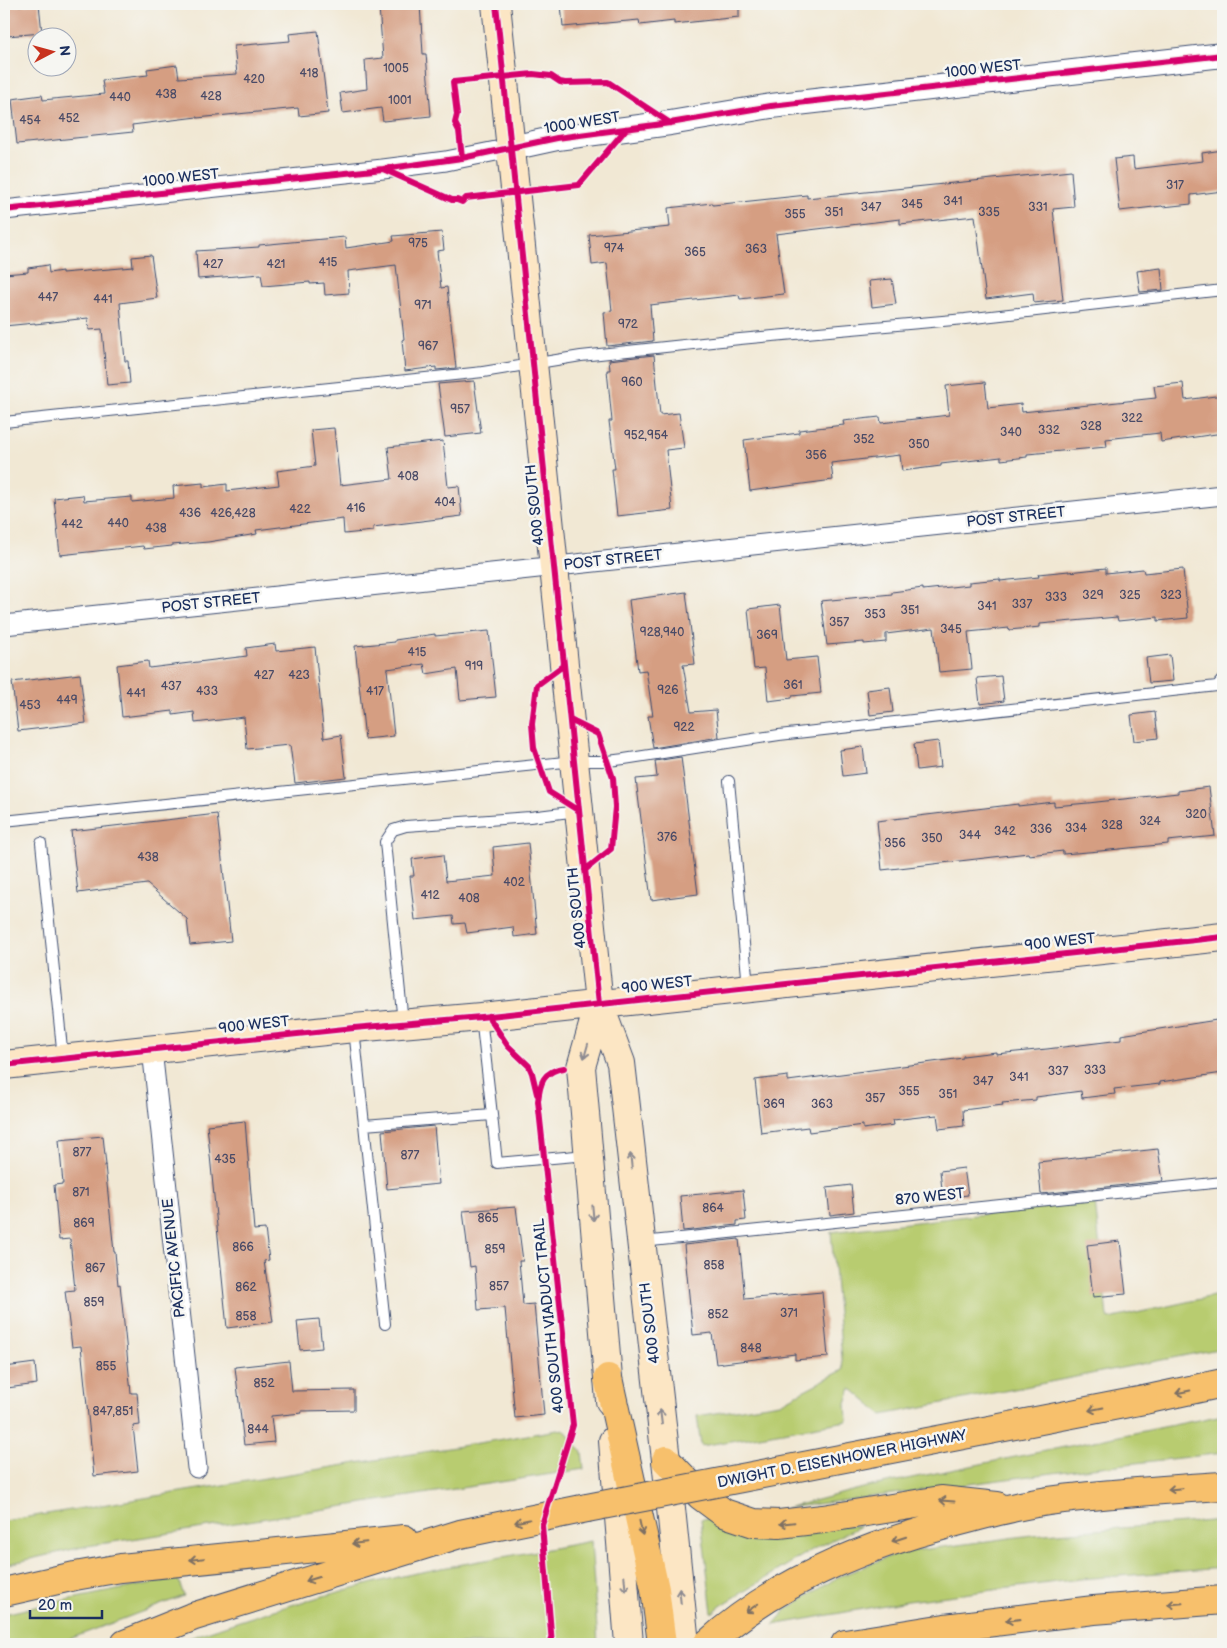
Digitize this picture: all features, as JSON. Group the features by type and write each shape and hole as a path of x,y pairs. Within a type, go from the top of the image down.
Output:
{"highway":[{"path":"608,1378 655,1589 662,1644"},
{"name":"DWIGHT D. EISENHOWER HIGHWAY","path":"460,1534 1223,1383"},
{"path":"666,1460 701,1496 724,1513 754,1523 779,1524 823,1519 941,1500 1013,1508"},
{"path":"707,1644 724,1628 765,1600 811,1573 859,1552 912,1534 1013,1508 1076,1498 1223,1486"},
{"path":"4,1592 121,1568 185,1560 460,1534"},
{"path":"125,1644 192,1617 460,1534"},
{"path":"845,1644 945,1628 1094,1610 1223,1600"}],"main road":[{"name":"400 SOUTH","path":"496,4 599,1004 621,1063 685,1644"},
{"name":"900 WEST","path":"4,1065 152,1048 480,1017 1223,937"},
{"name":"400 SOUTH","path":"599,1004 581,1067 629,1644"}],"street":[{"name":"1000 WEST","path":"4,210 383,169 462,158 557,138 670,123 771,106 1223,55"},
{"name":"POST STREET","path":"4,625 1223,495"},
{"name":"PACIFIC AVENUE","path":"152,1048 197,1468"}],"lane":[{"path":"4,422 483,372 581,356 740,339 965,319 1223,290"},
{"path":"4,821 574,761 624,759 778,736 1217,686 1223,679"},
{"path":"729,781 748,988"},
{"path":"404,1023 385,842 393,830 406,826 530,817 579,811"},
{"path":"41,842 63,1059"},
{"path":"480,1017 497,1163 588,1154"},
{"path":"354,1028 385,1324"},
{"path":"364,1125 492,1115"},
{"name":"870 WEST","path":"640,1242 1223,1182"}],"green space":[{"path":"1095,1201 1107,1317 1109,1319 1223,1294 1223,1348 882,1415 851,1388 846,1403 847,1421 701,1446 697,1416 780,1403 843,1370 831,1232"},
{"path":"1223,1415 1223,1453 1083,1469 786,1508 867,1487"},
{"path":"564,1429 582,1452 584,1469 87,1546 4,1565 4,1521"},
{"path":"711,1518 859,1527 810,1551 712,1613 701,1519"},
{"path":"1223,1520 1223,1568 1080,1579 908,1601 773,1625 787,1609 838,1577 898,1553 1032,1535"},
{"path":"591,1541 598,1644 173,1644 318,1597 377,1582 430,1570"},
{"path":"178,1578 184,1596 56,1644 4,1644 4,1614"}],"building":[{"path":"39,4 41,28 28,28 28,34 7,36 5,7"},
{"path":"420,4 423,54 426,54 431,116 383,121 381,108 343,113 340,93 367,89 365,60 383,58 379,7"},
{"path":"561,4 739,4 739,17 674,24 674,21 640,25 639,20 563,27"},
{"path":"318,31 328,113 299,116 298,108 197,117 132,125 133,132 17,144 12,99 42,95 43,100 104,94 102,80 148,75 147,69 177,65 179,78 237,74 234,46 290,41 289,34"},
{"path":"1223,150 1223,191 1191,195 1191,204 1120,211 1114,159 1133,157 1134,169 1203,161 1202,153"},
{"path":"1071,171 1074,207 1053,209 1063,300 1034,303 1033,293 986,299 975,216 900,224 900,219 776,234 784,294 740,299 739,295 650,305 653,341 607,346 604,312 612,311 607,263 592,265 589,235 670,227 668,208 807,195 807,198"},
{"path":"442,232 444,250 437,251 441,288 447,287 456,368 436,370 436,367 405,371 402,340 404,339 396,265 348,271 349,293 325,295 324,283 310,284 310,282 263,286 261,274 198,279 196,251 259,247 259,245 345,237 346,248 394,241 393,236"},
{"path":"151,255 157,298 120,303 125,361 128,361 130,383 107,385 102,329 89,330 88,318 4,326 4,274 28,272 28,268 48,265 49,273 133,267 132,257"},
{"path":"1161,268 1163,290 1140,292 1137,271"},
{"path":"892,279 896,304 872,307 869,281"},
{"path":"654,355 660,415 679,413 684,448 666,450 672,510 617,516 612,469 615,469 609,421 612,421 607,370 610,370 609,360"},
{"path":"474,381 481,433 445,437 438,384"},
{"path":"985,382 988,408 1021,404 1022,412 1156,398 1154,386 1183,383 1185,400 1223,395 1223,433 1161,442 1160,433 1106,439 1107,447 1027,454 1027,457 1001,460 1001,457 941,464 941,466 902,471 900,455 831,463 833,480 750,491 744,440 799,433 799,430 844,425 843,421 880,417 881,423 949,415 946,386"},
{"path":"334,428 340,485 392,479 388,447 443,441 448,487 459,486 462,516 373,527 373,531 344,534 343,519 256,530 257,534 208,542 144,549 143,546 60,555 54,498 83,495 84,501 132,497 132,502 174,498 173,486 203,483 203,487 227,484 227,491 279,485 277,471 315,466 311,430"},
{"path":"1106,568 1106,573 1143,569 1144,573 1183,569 1188,618 1158,621 1158,617 1118,621 1117,617 1040,624 1040,627 968,632 972,669 939,672 934,628 886,634 886,642 827,645 821,601 892,594 892,592 923,588 923,590 969,585 969,582 1039,577 1038,574"},
{"path":"686,592 695,664 683,665 691,712 716,710 719,737 653,748 648,716 653,716 646,670 638,671 629,600"},
{"path":"780,605 786,660 817,657 821,693 768,701 765,668 754,669 748,609"},
{"path":"489,631 496,697 460,700 457,669 426,674 424,664 387,669 394,736 365,739 355,646 395,642 395,640 435,634 435,636"},
{"path":"275,644 276,651 315,647 324,738 341,735 346,777 295,783 290,745 247,749 244,717 195,723 194,712 173,715 173,711 122,717 117,665 148,661 149,668 247,656 246,648"},
{"path":"1170,655 1173,681 1149,683 1146,658"},
{"path":"80,674 86,723 18,731 12,682"},
{"path":"1001,676 1004,701 980,704 977,678"},
{"path":"890,687 893,712 870,715 867,690"},
{"path":"1155,712 1158,738 1134,741 1131,715"},
{"path":"938,741 941,767 917,770 914,744"},
{"path":"863,747 866,773 843,776 840,750"},
{"path":"681,757 698,894 651,900 636,779 657,777 655,761"},
{"path":"1209,787 1215,836 1168,841 1168,844 1100,851 1063,854 1063,851 1029,855 1028,853 882,870 877,821 1018,804 1018,806 1054,802 1054,806 1088,803 1178,793 1178,791"},
{"path":"217,814 231,941 190,945 187,919 147,884 78,893 71,831"},
{"path":"528,843 537,934 514,937 513,927 467,933 465,923 454,924 453,916 415,920 410,876 414,876 412,859 443,855 446,881 495,876 493,847"},
{"path":"1223,1019 1223,1073 1160,1082 1160,1084 1114,1089 1115,1094 1082,1098 1081,1091 1036,1097 1036,1100 1002,1103 1003,1105 963,1110 964,1126 939,1129 937,1115 893,1120 894,1125 863,1129 863,1125 809,1132 808,1127 761,1133 755,1080 788,1076 788,1081 963,1058 963,1056 1121,1040 1121,1035"},
{"path":"245,1121 254,1230 265,1229 269,1260 264,1261 273,1322 227,1328 207,1125"},
{"path":"434,1126 439,1184 387,1189 382,1131"},
{"path":"103,1136 114,1252 118,1285 120,1284 131,1393 137,1393 140,1425 133,1426 138,1471 94,1476 81,1346 72,1347 65,1291 75,1290 70,1239 59,1240 54,1185 63,1184 59,1140"},
{"path":"1158,1149 1163,1181 1041,1194 1038,1162"},
{"path":"964,1168 968,1195 943,1198 940,1171"},
{"path":"851,1185 854,1212 830,1215 827,1188"},
{"path":"743,1190 746,1220 737,1221 737,1225 683,1231 680,1196"},
{"path":"516,1207 523,1261 519,1261 523,1305 534,1304 544,1415 515,1418 505,1308 478,1310 475,1266 470,1267 463,1211"},
{"path":"739,1239 745,1299 822,1292 828,1357 795,1360 795,1354 716,1364 712,1333 693,1335 684,1245"},
{"path":"1120,1241 1126,1294 1093,1297 1087,1245"},
{"path":"319,1319 322,1348 300,1350 297,1321"},
{"path":"289,1361 292,1391 354,1390 354,1410 301,1411 302,1413 271,1416 274,1442 244,1445 235,1367"},
{"path":"35,1363 37,1384 7,1388 5,1367"}],"cycle path":[{"path":"496,4 599,1004"},
{"path":"4,210 383,169 462,158 557,138 670,123 771,106 1223,55"},
{"path":"462,158 459,131 455,123 457,115 453,82 533,74 551,76 565,83 608,82 670,123"},
{"path":"383,169 452,200 462,202 466,198 579,185 626,129"},
{"path":"564,665 537,685 532,724 534,748 549,792 579,811"},
{"path":"570,720 598,734 613,778 615,807 611,849 585,870"},
{"path":"4,1065 354,1028 481,1017 1223,937"},
{"path":"488,1016 508,1046 529,1066 537,1094"},
{"name":"400 SOUTH VIADUCT TRAIL","path":"552,1644 542,1525 573,1425 538,1101 542,1083 547,1075 564,1068"}]}
